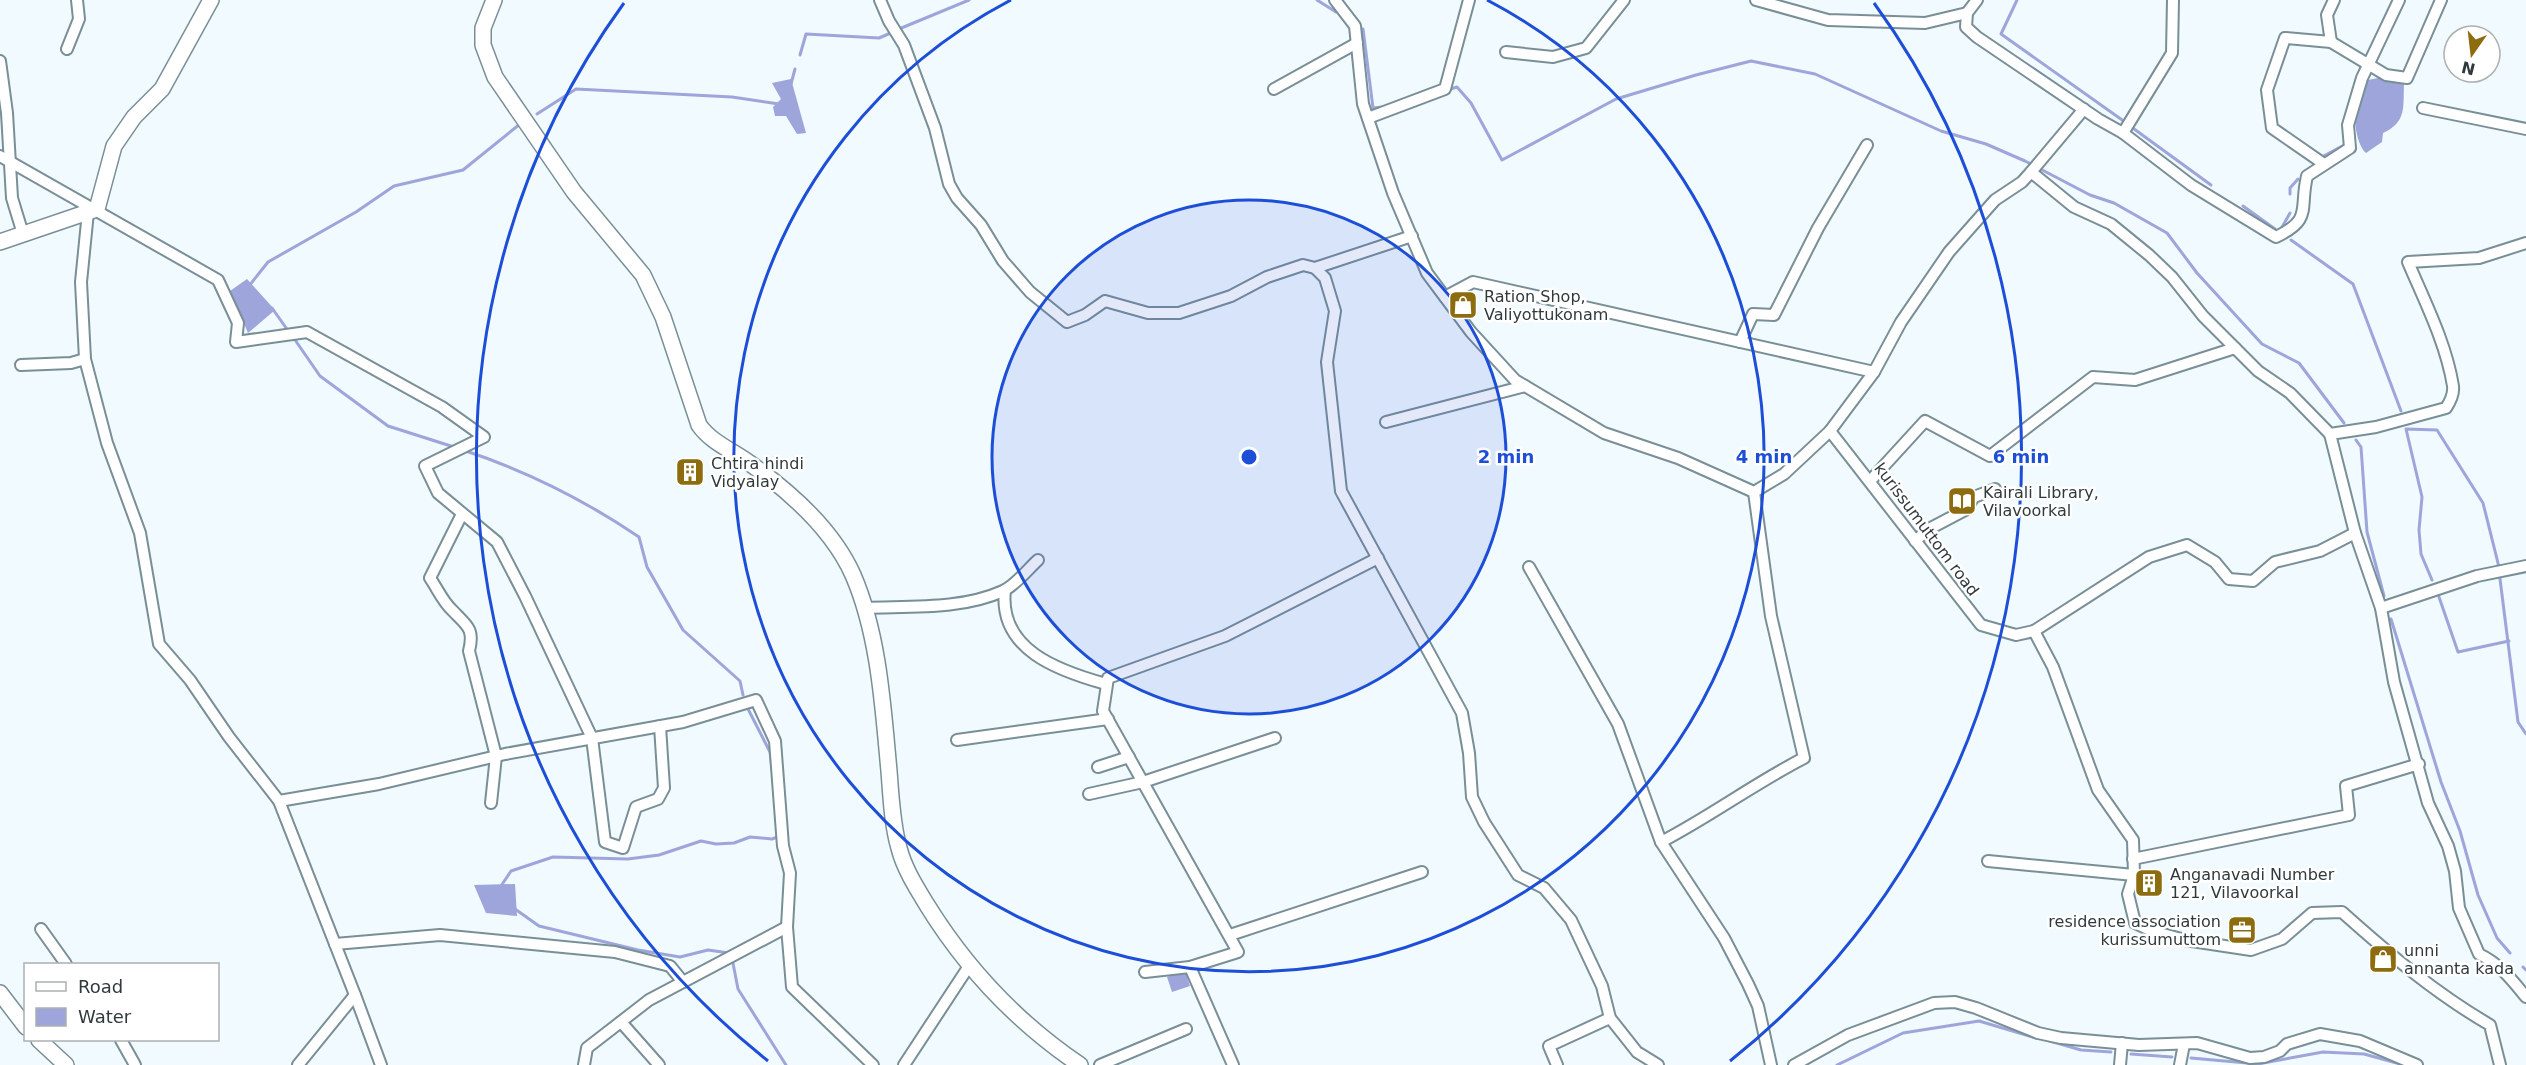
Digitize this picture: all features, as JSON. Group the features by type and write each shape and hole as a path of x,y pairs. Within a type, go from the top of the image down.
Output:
{"street":[{"path":"67,49 80,19 77,0"},
{"path":"211,0 162,89 134,117 114,146 92,210 81,282 85,359 107,443 140,533 159,644 190,680 229,737 279,801 381,1065"},
{"path":"494,0 483,28 483,45 495,77 574,192 643,274 663,317 699,425 706,435 769,477 810,514 852,573 864,608 881,692 898,847 919,891 969,966 1020,1017 1080,1065"},
{"path":"880,0 901,41 935,128 949,184 957,198 981,225 1003,261 1030,292 1067,322 1106,301 1148,313 1179,313 1231,296 1267,277 1303,265 1315,268 1325,278 1335,311 1327,362 1341,491 1462,714 1469,753 1472,797 1484,822 1518,875 1544,888 1571,920 1602,986 1610,1018 1636,1052 1659,1065"},
{"path":"1335,0 1355,26 1363,104 1393,193 1427,273 1470,332 1515,380 1604,433 1678,458 1754,492"},
{"path":"1368,118 1445,89 1469,0"},
{"path":"1506,52 1553,57 1586,48 1624,0"},
{"path":"1756,0 1828,20 1925,23 1966,13 1977,0"},
{"path":"1800,12 1805,0"},
{"path":"2127,127 2172,53 2173,0"},
{"path":"2331,42 2327,15 2334,0"},
{"path":"1966,13 1966,27 1977,37 2084,109 2127,127 2191,185 2276,237 2297,227 2304,212 2303,193 2307,176 2350,148 2348,125 2367,66 2399,0"},
{"path":"2324,164 2272,128 2267,90 2285,38 2331,42 2367,66 2386,75 2407,78 2441,0"},
{"path":"1274,89 1357,43"},
{"path":"0,61 8,113 5,158 12,198 22,234"},
{"path":"2423,108 2526,129"},
{"path":"1754,492 1784,474 1830,430 1874,372 1901,322 1949,252 1995,200 2022,182 2084,109"},
{"path":"1740,342 1753,314 1774,315 1818,228 1867,145"},
{"path":"5,158 92,210 218,280 238,323 236,342 307,332 442,407 484,438 425,466 438,493 496,542 592,738 605,842 623,848 636,807 658,799 664,788 660,726"},
{"path":"2031,172 2074,207 2111,224 2149,255 2258,371 2290,393 2331,434 2355,533 2381,608 2394,682 2419,764 2428,803 2448,846 2455,871 2459,908 2480,954 2493,960 2504,970 2526,997"},
{"path":"0,242 92,210"},
{"path":"1315,268 1412,236"},
{"path":"2331,434 2376,427 2438,411 2446,408 2452,399 2454,388 2438,334 2408,262 2479,258 2526,243"},
{"path":"1445,297 1473,282 1874,372"},
{"path":"1871,480 1925,421 1990,456 2093,377 2135,380 2235,348"},
{"path":"21,365 71,363 85,359"},
{"path":"1386,422 1525,386"},
{"name":"kurissumuttom road","path":"1830,430 1981,624 2016,635 2034,631"},
{"path":"1915,541 1929,529 1965,510 1974,497 1995,489"},
{"path":"1661,842 1700,822 1764,779 1804,758 1770,616 1754,492"},
{"path":"462,514 430,578 452,610 467,622 472,640 469,651 496,756 491,803"},
{"path":"2355,533 2320,551 2275,562 2253,581 2229,579 2215,562 2187,545 2149,557 2034,631 2053,667 2098,790 2133,840 2134,875 2128,894 2135,923 2152,931 2185,940 2251,950 2282,939 2312,913 2342,912 2398,963 2447,1000 2490,1025 2500,1065"},
{"path":"1145,972 1190,967 1238,952 1103,711 1108,678 1225,636 1378,558"},
{"path":"864,608 948,604 1005,590 1038,560"},
{"path":"2381,608 2492,573 2526,566"},
{"path":"1529,567 1618,724 1661,842 1724,938 1748,984 1758,1006 1771,1065"},
{"path":"1005,590 1003,608 1010,628 1022,644 1064,672 1106,684"},
{"path":"279,801 379,784 496,756 660,726 756,700 775,741 783,846 790,873 787,927 792,987 873,1065"},
{"path":"957,740 1108,719"},
{"path":"1089,794 1143,782 1275,738"},
{"path":"1098,767 1129,757"},
{"path":"2133,859 2349,815 2346,786 2419,764"},
{"path":"1988,861 2134,875"},
{"path":"1230,935 1422,872"},
{"path":"584,1065 587,1048 649,1000 787,927"},
{"path":"41,928 65,963"},
{"path":"335,944 440,935 615,952 670,966 683,982"},
{"path":"904,1065 969,966"},
{"path":"1190,967 1233,1065"},
{"path":"298,1065 355,995"},
{"path":"2,1000 24,1025"},
{"path":"1794,1065 1848,1035 1934,1003 1955,1002 2038,1033 2061,1038 2122,1043 2197,1043 2250,1058 2264,1057 2280,1051 2287,1044 2320,1034 2360,1041 2417,1065"},
{"path":"1557,1065 1549,1046 1610,1018"},
{"path":"621,1022 658,1065"},
{"path":"1100,1065 1186,1029"},
{"path":"40,1041 66,1065"},
{"path":"123,1041 135,1065"},
{"path":"2120,1065 2122,1043"},
{"path":"2180,1065 2184,1044"}],"water":[{"path":"2383,77 2404,83 2402,113 2396,124 2383,133 2382,142 2366,153 2357,135 2356,103 2368,80"},
{"path":"791,79 806,133 797,134 786,116 775,116 773,107 781,99 772,83"},
{"path":"247,279 275,310 248,333 230,291"},
{"path":"515,884 517,916 486,913 474,885"},
{"path":"1185,971 1190,986 1172,992 1167,977"}],"waterway":[{"path":"899,29 969,0"},
{"path":"1317,0 1336,12"},
{"path":"2017,0 2001,34 2125,122"},
{"path":"1363,29 1373,108 1383,107"},
{"path":"800,55 806,34 879,38 893,32"},
{"path":"1447,90 1457,87 1471,103 1502,160 1616,99 1696,75 1751,61 1815,74 1941,131 1986,144 2025,161 2090,195 2114,203 2167,233 2197,273 2262,344 2299,363 2344,423"},
{"path":"791,84 795,69"},
{"path":"537,114 576,89 732,97 779,104"},
{"path":"249,286 268,262 356,212 394,186 463,170 520,124"},
{"path":"2130,126 2211,185"},
{"path":"2320,158 2346,144"},
{"path":"2290,194 2290,188 2298,179"},
{"path":"2243,206 2275,229"},
{"path":"2281,229 2290,213"},
{"path":"2291,240 2353,284 2401,411"},
{"path":"272,308 289,332"},
{"path":"293,337 320,376 388,426 454,447"},
{"path":"2432,580 2421,554 2419,530 2422,497 2406,429 2437,430 2483,503 2498,563 2518,722 2526,734"},
{"path":"2356,440 2361,447 2367,532 2384,596"},
{"path":"463,450 510,467 554,487 597,510 639,537 647,567 683,630 740,681 743,695"},
{"path":"2439,597 2458,652 2509,641"},
{"path":"2391,619 2441,782 2460,831 2478,895 2497,938 2510,953"},
{"path":"746,705 770,752 772,768"},
{"path":"501,886 511,871 553,857 628,859 659,855 701,841 716,844 734,843 750,837 772,839 780,836"},
{"path":"515,909 539,926 638,950 680,957 708,950 729,953"},
{"path":"732,958 738,989 786,1065"},
{"path":"2523,967 2526,970"},
{"path":"1837,1065 1903,1033 1979,1021 2036,1038"},
{"path":"2043,1039 2081,1050 2111,1052"},
{"path":"2191,1058 2258,1064 2323,1052 2364,1054 2400,1064"},
{"path":"2131,1054 2172,1057"}],"place":[{"name":"Ration Shop, Valiyottukonam","path":"1463,305"},
{"name":"Chtira hindi Vidyalay","path":"690,472"},
{"name":"Kairali Library, Vilavoorkal","path":"1962,501"},
{"name":"Anganavadi Number 121, Vilavoorkal","path":"2149,883"},
{"name":"residence association kurissumuttom","path":"2242,930"},
{"name":"unni annanta kada","path":"2383,959"}]}
